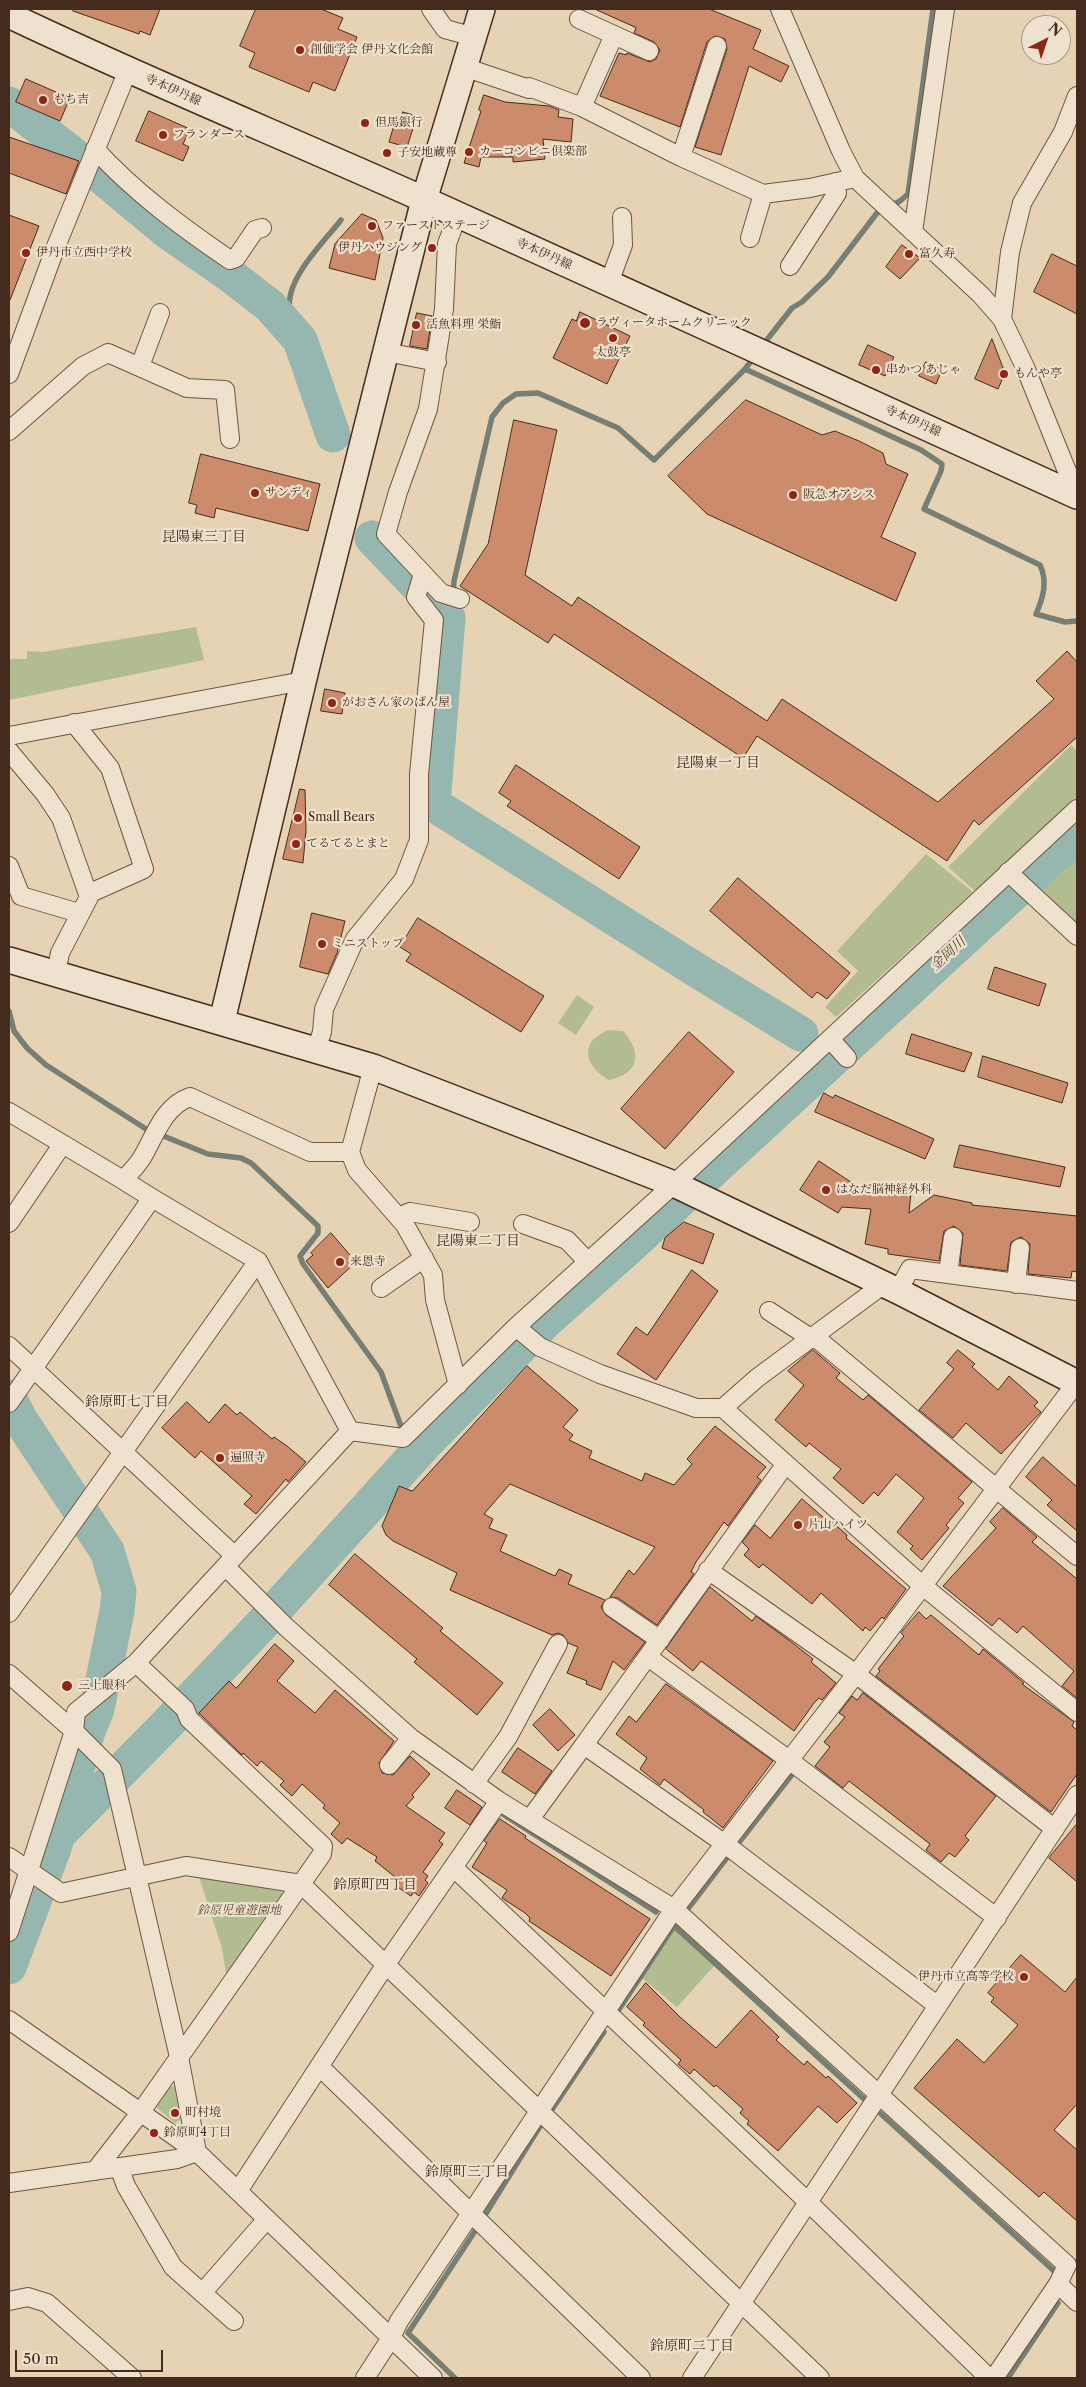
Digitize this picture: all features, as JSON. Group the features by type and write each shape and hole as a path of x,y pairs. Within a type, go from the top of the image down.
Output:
{"street":[{"path":"431,9 445,29 474,37"},
{"path":"222,1021 303,681 424,200 482,9"},
{"path":"780,9 841,151 855,178 981,295 1002,318 1025,367 1077,496"},
{"path":"913,232 945,9"},
{"name":"寺本伊丹線","path":"18,15 128,70 609,283 1077,496"},
{"path":"579,19 649,50"},
{"path":"582,107 614,34"},
{"path":"681,157 717,46"},
{"path":"464,68 529,89 529,87 582,107 681,157 763,194 855,178"},
{"path":"9,374 95,149 128,70"},
{"path":"1002,318 1010,252 1022,203 1063,132 1077,96"},
{"path":"95,149 113,169 178,214 230,260 236,258 256,237"},
{"path":"790,266 837,193 835,182"},
{"path":"750,238 763,194"},
{"path":"457,216 447,244 444,309 428,409 398,492 386,534 441,593 460,599"},
{"path":"609,283 623,245 622,217"},
{"path":"140,366 160,313"},
{"path":"386,352 437,362"},
{"path":"9,431 65,391 83,366 108,353 187,388 225,390 233,433"},
{"path":"316,1050 322,1032 324,1008 355,939 404,879 419,840 419,774 434,620 416,597 423,574"},
{"path":"9,736 303,681"},
{"path":"74,723 110,768 144,869 88,894"},
{"path":"9,751 45,794 61,818 89,897 60,953 56,973"},
{"path":"350,1431 403,1438 516,1326 674,1184 838,1048 1008,872 1077,809"},
{"path":"9,866 21,896 79,914"},
{"path":"1008,872 1077,936"},
{"path":"9,960 222,1021 373,1067 674,1184 891,1288 1077,1383 998,1489 674,1909 400,2321 365,2378"},
{"path":"373,1067 350,1152 358,1170 405,1225 433,1274 435,1300 458,1385"},
{"path":"123,1180 142,1158 157,1127 179,1101 190,1097 310,1152 350,1152"},
{"path":"9,1112 258,1261 350,1431"},
{"path":"9,1223 62,1145"},
{"path":"11,1400 152,1198"},
{"path":"398,1217 410,1212 470,1222"},
{"path":"523,1224 567,1240 588,1262"},
{"path":"948,1274 953,1237"},
{"path":"1016,1284 1020,1248"},
{"path":"381,1288 424,1258"},
{"path":"9,1613 258,1261"},
{"path":"516,1326 540,1347 600,1374 696,1408 723,1408 757,1378 891,1288 910,1269 1077,1291"},
{"path":"769,1311 814,1338 1077,1556"},
{"path":"9,1346 124,1451 230,1561 300,1640 410,1738 499,1801 674,1909 1067,2265 1058,2284 994,2378"},
{"path":"723,1408 923,1586 1077,1712"},
{"path":"9,1932 38,1878 80,1737 76,1712 136,1664 350,1431"},
{"path":"530,1819 785,1465"},
{"path":"708,1570 856,1674 1055,1828"},
{"path":"612,1607 660,1640"},
{"path":"474,1784 508,1737 558,1644"},
{"path":"648,1656 997,1918"},
{"path":"96,2171 140,2113 322,1854 323,1846 189,1719 185,1709 136,1664"},
{"path":"9,1674 80,1737 114,1777 178,2057 197,2152"},
{"path":"389,1765 410,1738"},
{"path":"584,1745 724,1844 938,2006"},
{"path":"692,2378 1077,1795"},
{"path":"238,2192 386,1964 499,1801"},
{"path":"9,1857 61,1893 186,1866 301,1884 820,2378"},
{"path":"454,1868 808,2202 989,2378"},
{"path":"9,2020 197,2152 432,2378"},
{"path":"320,2067 641,2378"},
{"path":"9,2183 177,2159 197,2152"},
{"path":"119,2167 126,2186 173,2267 234,2321"},
{"path":"202,2293 267,2219"},
{"path":"1058,2284 1077,2302"},
{"path":"9,2301 28,2297 47,2302 122,2375"}],"green space":[{"path":"196,627 204,660 9,700 9,659 27,659 27,651 43,652"},
{"path":"1071,745 1077,751 1077,798 976,892 948,867"},
{"path":"1077,853 1077,930 1036,891"},
{"path":"926,854 973,892 836,1017 825,1007 858,971 837,951"},
{"path":"577,995 594,1007 576,1035 558,1023"},
{"path":"608,1030 623,1031 633,1047 635,1055 635,1062 627,1073 609,1080 594,1068 588,1057 590,1045 594,1039"},
{"name":"鈴原児童遊園地","path":"199,1877 281,1891 284,1896 226,1974 222,1948"},
{"path":"673,1929 676,1929 715,1965 677,2007 642,1978"},
{"path":"176,2087 183,2118 175,2123 155,2106 168,2088"}],"building":[{"path":"74,9 160,9 150,35 140,31 139,34 73,11"},
{"name":"創価学会 伊丹文化会館","path":"256,9 321,9 343,18 338,29 357,37 335,91 313,82 309,92 249,67 255,53 240,46"},
{"path":"595,9 709,9 761,30 753,49 789,66 781,82 749,66 721,155 695,147 727,49 725,39 715,36 707,42 680,127 600,96 619,53 626,55 627,53 650,62 656,59 660,50 654,42 634,33 636,28"},
{"name":"もち吉","path":"26,79 70,98 60,121 16,102"},
{"path":"484,95 505,102 549,106 559,110 558,117 573,119 571,142 543,139 545,159 513,162 513,157 481,157 479,167 464,163 481,111 479,110"},
{"name":"フランダース","path":"149,111 190,129 183,144 189,147 183,161 136,141"},
{"path":"403,112 417,116 407,147 389,142 394,125 398,126"},
{"path":"9,137 79,161 66,194 9,173"},
{"path":"362,214 376,220 383,238 375,280 329,268 335,244"},
{"path":"9,215 39,226 10,300 9,300"},
{"path":"902,245 920,258 900,279 886,267"},
{"path":"1052,254 1077,266 1077,314 1034,292"},
{"path":"580,312 630,336 607,384 553,358 572,319 576,321"},
{"path":"417,313 432,316 427,349 410,346"},
{"path":"992,339 1005,373 998,389 975,379"},
{"path":"868,345 894,357 885,376 859,365"},
{"path":"926,362 942,370 936,384 919,376"},
{"name":"阪急オアシス","path":"746,400 822,435 835,431 859,441 883,453 886,464 908,474 881,537 916,553 896,601 707,514 668,476"},
{"path":"514,420 557,430 525,575 572,606 578,597 767,721 782,699 938,802 1054,699 1036,681 1067,651 1077,662 1077,737 979,825 974,820 947,861 757,736 743,758 554,634 548,643 460,586 488,544"},
{"name":"サンディ","path":"201,454 320,484 308,531 216,508 214,518 195,513 197,505 189,503"},
{"path":"325,689 345,693 342,714 321,711"},
{"path":"516,765 640,847 619,879 507,806 511,801 499,793"},
{"path":"300,789 305,790 306,831 303,863 283,859"},
{"path":"738,878 850,973 827,999 817,992 812,998 710,911"},
{"name":"ミニストップ","path":"312,913 345,921 337,953 328,974 300,967"},
{"path":"418,918 544,996 521,1032 406,961 411,954 400,947"},
{"path":"995,967 1046,984 1039,1006 988,989"},
{"path":"689,1032 734,1072 665,1149 621,1109"},
{"path":"912,1034 972,1053 964,1072 906,1054"},
{"path":"983,1056 1068,1083 1062,1103 978,1077"},
{"path":"824,1093 833,1098 835,1095 934,1139 925,1159 815,1112"},
{"path":"960,1145 1065,1167 1060,1187 954,1167"},
{"path":"819,1161 860,1188 911,1192 909,1213 934,1195 972,1203 972,1205 1077,1216 1077,1272 1072,1271 1071,1278 1028,1274 1030,1244 1021,1237 1011,1242 1007,1271 960,1265 963,1233 954,1226 944,1231 939,1261 888,1254 888,1249 865,1244 871,1209 842,1207 838,1213 800,1190"},
{"path":"684,1222 714,1234 703,1264 662,1248 665,1238"},
{"path":"331,1233 356,1262 328,1288 306,1261 313,1255 311,1253"},
{"path":"692,1270 718,1291 656,1380 617,1354 636,1327 647,1335"},
{"path":"813,1350 840,1373 836,1378 863,1400 868,1395 972,1482 958,1498 964,1503 946,1525 949,1528 922,1560 910,1549 913,1546 897,1532 924,1498 896,1474 878,1496 874,1492 863,1504 833,1478 841,1469 809,1443 806,1447 775,1420 804,1385 788,1371"},
{"path":"958,1350 975,1364 972,1367 998,1390 1009,1376 1038,1402 1034,1406 1041,1412 1001,1454 966,1423 953,1438 919,1410 954,1369 947,1363"},
{"path":"527,1366 578,1410 563,1427 573,1435 569,1440 592,1451 589,1458 642,1481 645,1473 674,1485 692,1464 687,1459 715,1426 766,1467 757,1477 761,1480 728,1526 724,1522 696,1562 691,1572 694,1574 657,1625 618,1598 610,1597 629,1570 634,1575 655,1547 510,1484 484,1514 493,1519 489,1528 507,1535 500,1551 555,1576 559,1569 572,1575 568,1584 605,1600 601,1607 606,1615 645,1642 624,1670 613,1661 601,1690 586,1684 587,1681 567,1673 578,1647 568,1643 563,1635 558,1633 552,1635 450,1590 457,1573 393,1541 386,1535 382,1526 399,1486 412,1491"},
{"path":"187,1402 209,1423 225,1404 237,1415 240,1412 272,1439 274,1437 306,1462 288,1482 286,1479 256,1514 244,1504 252,1496 201,1451 195,1458 162,1428"},
{"path":"1043,1457 1077,1487 1077,1531 1047,1505 1052,1500 1026,1477"},
{"path":"802,1499 830,1523 831,1521 847,1535 846,1538 906,1589 884,1619 882,1617 870,1631 865,1627 863,1631 821,1593 812,1604 763,1564 759,1568 744,1555 749,1549 742,1542 755,1525 770,1538"},
{"path":"1003,1508 1037,1537 1032,1542 1077,1579 1077,1698 1062,1686 1074,1671 1023,1626 1017,1633 999,1618 992,1626 943,1586 996,1528 990,1522"},
{"path":"355,1554 443,1628 440,1631 503,1683 477,1715 414,1662 417,1659 329,1585"},
{"path":"710,1587 752,1621 756,1616 790,1641 813,1659 811,1662 836,1683 822,1700 819,1698 814,1703 794,1731 701,1661 693,1671 666,1649"},
{"path":"919,1612 926,1619 931,1615 979,1655 983,1649 1024,1683 1022,1684 1074,1722 1072,1726 1077,1730 1077,1774 1051,1812 876,1676 880,1671 878,1669 904,1636 901,1633"},
{"path":"275,1644 294,1661 277,1681 315,1713 335,1690 394,1741 379,1763 382,1773 393,1775 410,1756 430,1774 412,1795 414,1797 406,1806 445,1833 439,1841 443,1844 423,1872 428,1876 425,1880 428,1883 419,1896 414,1892 411,1896 396,1886 400,1881 375,1861 377,1857 347,1838 342,1844 331,1834 340,1823 323,1808 325,1805 302,1784 292,1796 280,1785 284,1781 261,1761 257,1766 243,1753 242,1755 199,1713 229,1681 236,1688"},
{"path":"666,1684 773,1761 723,1828 703,1812 704,1810 664,1779 660,1785 640,1769 647,1758 616,1734 629,1716 636,1722"},
{"path":"863,1693 996,1796 965,1836 969,1840 955,1857 949,1853 941,1862 926,1850 930,1844 849,1781 843,1788 815,1766 830,1747 824,1742 845,1717 839,1713 852,1696 857,1700"},
{"path":"550,1709 575,1735 558,1751 533,1725"},
{"path":"518,1748 552,1771 535,1794 502,1772"},
{"path":"457,1790 482,1807 470,1825 445,1808"},
{"path":"500,1819 526,1836 525,1838 650,1919 611,1976 529,1921 530,1918 525,1913 502,1898 507,1890 472,1867 487,1843 484,1841"},
{"path":"1077,1824 1077,1882 1049,1858"},
{"path":"1021,1955 1065,1992 1077,1977 1077,2104 1054,2130 1077,2150 1077,2221 1044,2192 1039,2197 914,2088 957,2039 984,2063 1018,2025 991,2002 994,1998 988,1993"},
{"path":"646,1983 680,2017 716,2048 751,2010 779,2037 776,2040 804,2065 807,2061 826,2078 828,2076 857,2103 837,2123 818,2106 778,2151 747,2124 749,2121 740,2113 743,2109 716,2085 714,2087 694,2069 690,2074 678,2064 681,2060 643,2025 645,2023 627,2007"}],"waterway":[{"path":"762,346 792,308 802,302 828,277 877,213 900,201 908,194 933,9"},
{"path":"9,104 168,232 226,272 270,306 300,340 333,435"},
{"path":"300,340 290,310 293,286 307,262 341,220"},
{"path":"448,618 452,615 454,581 492,417 503,403 516,394 538,393 618,428 654,460 745,369 755,356"},
{"path":"745,369 921,450 942,464 941,471 924,509 1040,565 1044,578 1044,590 1036,614 1065,622 1077,621"},
{"path":"372,538 448,618 433,804 801,1034"},
{"name":"金岡川","path":"59,1834 263,1623 424,1445 546,1321 626,1250 1077,835"},
{"path":"9,1011 14,1031 27,1048 46,1065 146,1129 208,1154 241,1158 251,1163 318,1226 318,1233 300,1256 303,1264 381,1372 402,1429 415,1455"},
{"path":"9,1397 21,1421 107,1551 119,1591 117,1611 97,1709 88,1731 54,1848 9,1967"},
{"path":"737,1845 794,1772"},
{"path":"504,1815 656,1912"},
{"path":"687,1910 729,1855"},
{"path":"618,2011 674,1926 864,2099"},
{"path":"549,2114 604,2032"},
{"path":"881,2114 1054,2271"},
{"path":"485,2215 542,2123"},
{"path":"455,2378 408,2333 477,2228"},
{"path":"1008,2378 1058,2303"}],"place":[{"name":"創価学会 伊丹文化会館","path":"300,50"},
{"name":"もち吉","path":"43,100"},
{"name":"但馬銀行","path":"365,123"},
{"name":"フランダース","path":"163,135"},
{"name":"カーコンビニ倶楽部","path":"469,152"},
{"name":"子安地蔵尊","path":"387,153"},
{"name":"ファーストステージ","path":"372,226"},
{"name":"伊丹ハウジング","path":"432,248"},
{"name":"伊丹市立西中学校","path":"26,253"},
{"name":"富久寿","path":"909,254"},
{"name":"ラヴィータホームクリニック","path":"585,323"},
{"name":"活魚料理 栄鮨","path":"416,325"},
{"name":"太鼓亭","path":"613,338"},
{"name":"串かつ あじゃ","path":"876,370"},
{"name":"もんや亭","path":"1004,374"},
{"name":"サンディ","path":"255,493"},
{"name":"阪急オアシス","path":"793,495"},
{"name":"がおさん家のぱん屋","path":"332,703"},
{"name":"Small Bears","path":"298,818"},
{"name":"てるてるとまと","path":"296,844"},
{"name":"ミニストップ","path":"322,944"},
{"name":"はなだ脳神経外科","path":"826,1190"},
{"name":"来恩寺","path":"340,1262"},
{"name":"遍照寺","path":"220,1458"},
{"name":"片山ハイツ","path":"798,1525"},
{"name":"三上眼科","path":"67,1686"},
{"name":"伊丹市立高等学校","path":"1024,1977"},
{"name":"町村境","path":"175,2113"},
{"name":"鈴原町4丁目","path":"154,2133"}],"district":[{"name":"昆陽東三丁目","path":"204,537"},
{"name":"昆陽東一丁目","path":"718,763"},
{"name":"昆陽東二丁目","path":"478,1241"},
{"name":"鈴原町七丁目","path":"127,1402"},
{"name":"鈴原町四丁目","path":"375,1885"},
{"name":"鈴原町三丁目","path":"467,2172"},
{"name":"鈴原町二丁目","path":"692,2346"}]}
